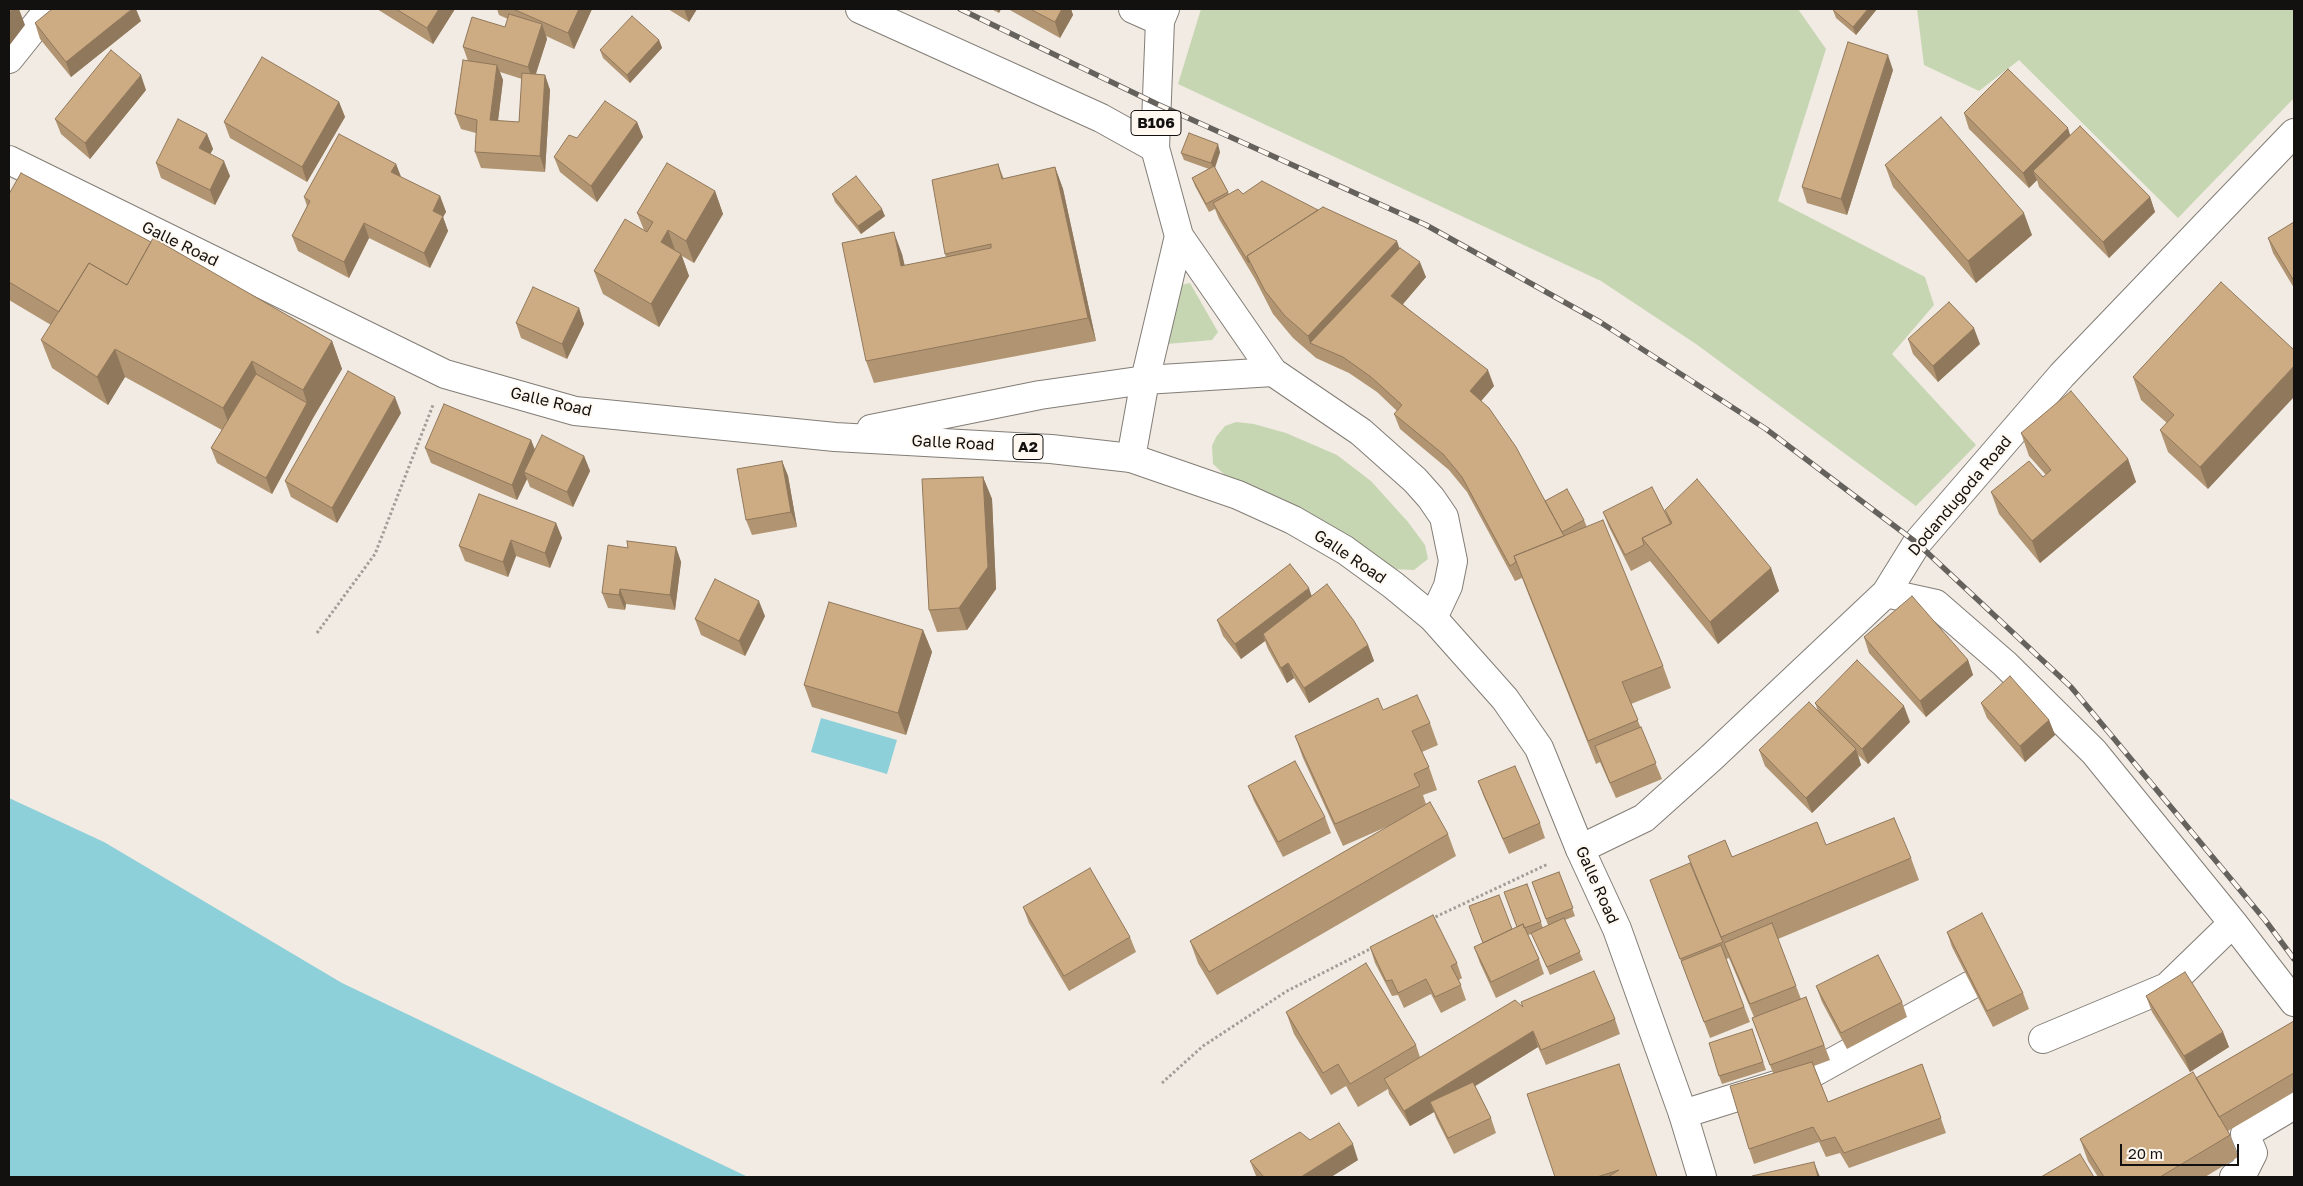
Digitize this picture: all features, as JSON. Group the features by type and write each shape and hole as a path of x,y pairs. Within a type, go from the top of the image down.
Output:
{"main road":[{"path":"9,59 49,9"},
{"path":"860,9 1100,118 1155,148"},
{"path":"1133,9 1163,15"},
{"name":"B106","path":"1163,15 1155,148 1179,236 1273,372 1361,432 1415,480 1444,517 1453,561 1448,586 1433,618"},
{"name":"Dodandugoda Road","path":"1580,849 1644,818 1711,758 1886,593 1917,543 2062,375 2294,133"},
{"name":"Galle Road","path":"9,160 444,374 576,411 835,438 1051,449 1131,458 1238,495 1292,520 1345,550 1433,618 1504,699 1539,748 1580,849 1617,929 1683,1114 1702,1177"},
{"name":"B106","path":"1131,458 1145,380 1179,236"},
{"path":"835,438 968,408 1040,395 1145,380 1273,372"},
{"path":"1886,593 1936,604 2005,664 2094,752 2233,923 2294,1002"},
{"path":"2043,1039 2168,987 2233,923"},
{"path":"1683,1114 1811,1074 1971,985"},
{"path":"2234,1177 2244,1171 2253,1153 2245,1134 2294,1105"}],"path":[{"path":"317,633 375,554 444,374"},
{"path":"1425,922 1580,849"},
{"path":"1162,1083 1204,1046 1287,991 1373,948"}],"green space":[{"path":"1201,9 1798,9 1826,49 1778,201 1925,277 1934,305 1892,354 1976,445 1916,506 1696,344 1601,281 1178,84"},
{"path":"1917,9 2294,9 2294,98 2178,218 2019,60 1979,91 1924,65"},
{"path":"1190,283 1218,332 1212,340 1167,344 1176,286"},
{"path":"1236,422 1254,424 1286,433 1337,455 1371,481 1408,522 1425,545 1428,559 1414,570 1391,569 1226,476 1213,464 1212,446 1216,437 1225,426"}],"water":[{"path":"821,718 897,740 887,774 811,752"},
{"path":"9,798 104,842 342,983 748,1177 9,1177"}],"building":[{"path":"52,9 132,9 66,62 35,23"},
{"path":"396,9 439,9 427,28"},
{"path":"513,9 579,9 568,33"},
{"path":"1030,9 1062,9 1055,22"},
{"path":"1834,9 1868,9 1853,27"},
{"path":"509,14 542,24 528,67 463,47 472,17 505,27"},
{"path":"632,16 659,40 627,75 600,50"},
{"path":"1848,42 1888,55 1841,199 1802,187"},
{"path":"111,50 141,75 85,143 55,119"},
{"path":"262,57 339,102 302,167 224,122"},
{"path":"463,60 497,65 490,120 519,122 522,73 545,75 540,156 475,152 477,120 455,114"},
{"path":"2008,69 2068,128 2023,173 1964,113"},
{"path":"605,101 637,122 591,186 554,157 569,135 577,138"},
{"path":"1941,117 2024,213 1968,261 1885,165"},
{"path":"178,119 207,134 199,148 224,161 210,190 156,163"},
{"path":"2080,126 2150,197 2103,242 2033,171"},
{"path":"1189,133 1218,144 1211,163 1181,153"},
{"path":"339,134 396,164 391,172 440,196 433,211 443,216 424,253 364,223 344,262 292,236 310,201 304,197"},
{"path":"667,163 715,191 686,241 668,230 661,242 681,254 651,304 594,271 625,219 647,232 653,222 637,213"},
{"path":"998,164 1002,179 1055,167 1088,318 866,361 842,243 894,232 901,266 991,248 991,244 945,254 932,180"},
{"path":"1214,166 1228,192 1206,204 1192,178"},
{"path":"21,173 151,242 127,285 89,263 59,312 9,282 9,194"},
{"path":"856,176 882,209 858,226 832,194"},
{"path":"1262,181 1318,210 1247,256 1249,263 1213,203 1238,189 1243,194"},
{"path":"1323,207 1397,241 1308,336 1285,316 1265,291 1247,256"},
{"path":"2294,222 2294,281 2268,238"},
{"path":"153,238 332,341 303,390 252,361 223,408 115,349 97,377 41,340 89,263 127,285"},
{"path":"1400,248 1420,262 1391,296 1488,370 1470,391 1489,408 1516,447 1564,536 1514,556 1516,562 1510,566 1462,477 1443,454 1394,414 1402,405 1371,377 1343,357 1310,343"},
{"path":"2221,282 2294,350 2294,366 2200,467 2160,430 2174,415 2133,377"},
{"path":"533,287 579,308 562,344 516,323"},
{"path":"1949,302 1974,328 1933,366 1908,339"},
{"path":"348,371 395,397 332,508 285,481"},
{"path":"256,374 307,403 266,478 211,448"},
{"path":"2071,391 2128,459 2032,541 1991,492 2029,461 2043,477 2051,470 2021,433"},
{"path":"444,404 531,440 512,485 425,448"},
{"path":"542,435 584,456 567,492 524,472"},
{"path":"782,461 791,512 746,520 737,469"},
{"path":"983,477 988,567 959,608 929,610 922,479"},
{"path":"1697,479 1771,568 1710,622 1642,538 1672,523 1665,510"},
{"path":"1652,487 1671,524 1642,538 1644,545 1625,555 1603,512"},
{"path":"1567,489 1584,520 1562,532 1545,501"},
{"path":"479,494 556,523 545,553 511,540 503,562 459,546"},
{"path":"1603,520 1663,666 1622,682 1638,720 1588,741 1514,556"},
{"path":"627,541 676,547 670,595 620,589 619,595 602,593 608,545 628,548"},
{"path":"1290,564 1309,588 1235,644 1217,620"},
{"path":"715,579 759,601 739,641 695,619"},
{"path":"1327,584 1354,621 1368,645 1304,688 1288,663 1281,668 1263,634"},
{"path":"1912,596 1968,660 1920,701 1864,637"},
{"path":"829,602 923,630 898,713 804,685"},
{"path":"1857,660 1904,706 1862,749 1815,703"},
{"path":"2010,676 2049,720 2020,746 1981,703"},
{"path":"1417,695 1430,723 1412,731 1429,767 1414,774 1420,786 1335,824 1295,736 1378,698 1383,710"},
{"path":"1809,702 1856,749 1806,798 1759,750"},
{"path":"1641,727 1656,763 1610,783 1595,746"},
{"path":"1295,761 1325,817 1278,842 1248,786"},
{"path":"1515,766 1540,823 1503,839 1478,781"},
{"path":"1430,802 1448,834 1209,972 1190,941"},
{"path":"1894,818 1911,858 1721,937 1688,856 1725,840 1732,857 1817,822 1826,845"},
{"path":"1690,863 1723,942 1680,959 1650,880"},
{"path":"1090,868 1130,937 1064,976 1023,907"},
{"path":"1559,872 1573,908 1546,919 1532,882"},
{"path":"1527,884 1541,922 1524,928 1523,924 1517,927 1504,892"},
{"path":"1499,895 1512,929 1483,943 1469,906"},
{"path":"1982,913 2023,993 1987,1011 1947,932"},
{"path":"1433,915 1457,963 1451,966 1461,985 1435,997 1426,979 1398,993 1392,980 1386,981 1370,947"},
{"path":"1564,918 1580,952 1547,967 1531,933"},
{"path":"1772,923 1796,986 1750,1004 1724,943"},
{"path":"1523,924 1539,959 1491,982 1474,947"},
{"path":"1721,945 1744,1007 1704,1022 1681,961"},
{"path":"1878,955 1902,1002 1841,1033 1816,986"},
{"path":"1366,963 1416,1045 1350,1084 1338,1064 1323,1073 1286,1012"},
{"path":"1594,971 1615,1019 1541,1050 1533,1031 1404,1111 1384,1079 1515,1000 1523,1007 1521,1002"},
{"path":"2185,972 2223,1032 2184,1056 2146,996"},
{"path":"1806,997 1824,1045 1770,1065 1752,1018"},
{"path":"2294,1021 2294,1073 2219,1117 2196,1078"},
{"path":"1752,1029 1763,1062 1719,1076 1709,1043"},
{"path":"1812,1062 1828,1102 1922,1064 1941,1118 1844,1153 1835,1137 1821,1141 1813,1127 1749,1149 1730,1086"},
{"path":"1619,1064 1657,1177 1608,1177 1619,1170 1597,1177 1555,1177 1527,1094"},
{"path":"2193,1072 2230,1135 2160,1177 2104,1177 2080,1139"},
{"path":"1473,1082 1491,1118 1448,1138 1430,1102"},
{"path":"1339,1123 1353,1144 1301,1177 1264,1177 1250,1161 1300,1132 1310,1140"},
{"path":"2080,1154 2094,1177 2041,1177"},
{"path":"1814,1162 1818,1177 1752,1177 1752,1176"}],"railway":[{"path":"960,9 1157,104 1426,225 1600,322 1766,429 1917,543 2071,687 2265,920 2294,959"}]}
